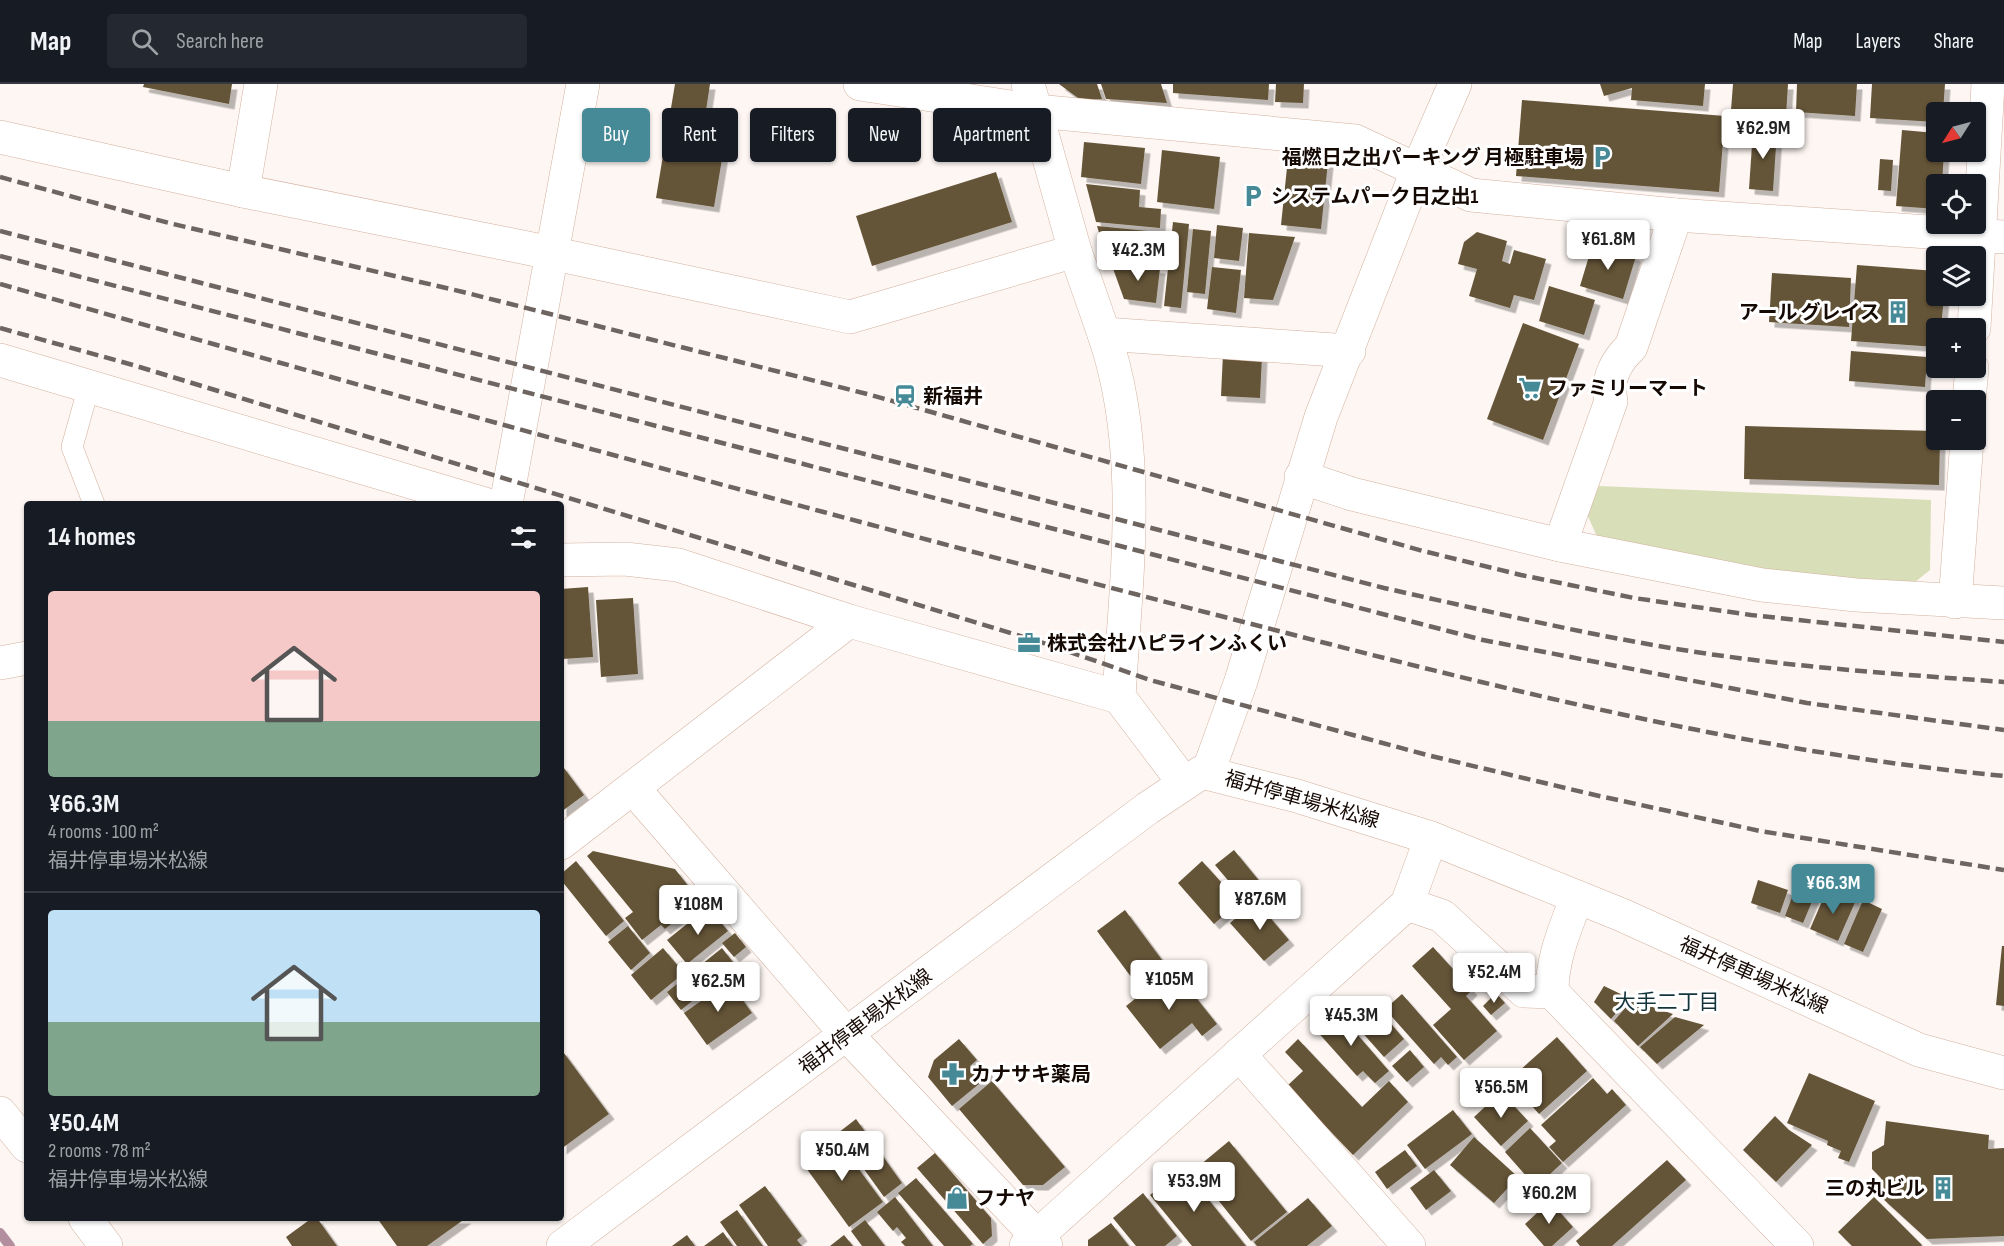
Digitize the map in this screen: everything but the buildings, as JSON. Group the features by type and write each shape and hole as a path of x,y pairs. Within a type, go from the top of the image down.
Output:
{"street":[{"path":"243,191 261,84"},
{"path":"507,501 583,84"},
{"path":"860,84 1032,97 1355,141 1471,195 1677,215 1993,236"},
{"path":"564,560 625,559 678,565 849,621 1119,697 1196,778 1240,681 1321,417 1349,351 1417,171 1455,84"},
{"path":"1976,318 1993,236 1989,84"},
{"path":"1032,97 1075,251 1104,334 1120,393 1126,453 1129,529 1119,697"},
{"path":"0,137 243,191 552,253 850,317 1075,251"},
{"path":"1560,545 1611,401 1609,389 1618,359 1630,347 1677,215"},
{"path":"1104,334 1349,351"},
{"path":"0,360 474,501"},
{"path":"1955,602 1965,450"},
{"path":"1301,477 1352,494 1560,545 1762,585 1955,602 2004,603"},
{"path":"564,841 849,621"},
{"path":"0,663 24,659"},
{"name":"福井停車場米松線","path":"563,1246 1196,778 1297,796 1431,838 1577,897 1919,1050 2004,1073"},
{"path":"633,788 847,1035 1037,1242 1239,1053 1407,904 1431,838"},
{"path":"1577,897 1558,949 1552,973 1552,992 1783,1242"},
{"path":"1407,904 1442,916 1524,991 1552,992"},
{"path":"1239,1053 1409,1246"},
{"path":"0,1113 24,1142"},
{"path":"87,1221 106,1246"}],"lane":[{"path":"89,386 72,447 93,501"}],"green space":[{"path":"1599,486 1931,500 1930,570 1910,586 1715,563 1598,539 1587,514"}],"waterway":[{"path":"0,1233 10,1246"}],"railway":[{"path":"0,177 169,223 463,292 871,395 1423,551 1521,575 1634,598 1751,615 2004,642"},
{"path":"0,231 1384,588 1571,629 1683,650 1883,673 2004,682"},
{"path":"0,256 1483,640 1807,703 2004,730"},
{"path":"0,284 871,525 1475,680 1580,705 1790,747 1897,764 2004,776"},
{"path":"0,328 133,365 1050,645 1150,680 1427,755 1760,831 2004,870"}],"place":[{"name":"福燃日之出パーキング 月極駐車場","path":"1602,157"},
{"name":"システムパーク日之出1","path":"1253,196"},
{"name":"アール グレイス","path":"1898,312"},
{"name":"ファミリーマート","path":"1530,388"},
{"name":"新福井","path":"905,396"},
{"name":"株式会社ハピラインふくい","path":"1029,643"},
{"name":"カナサキ薬局","path":"953,1074"},
{"name":"三の丸ビル","path":"1943,1188"},
{"name":"フナヤ","path":"957,1198"}],"district":[{"name":"大手二丁目","path":"1667,1002"}]}
